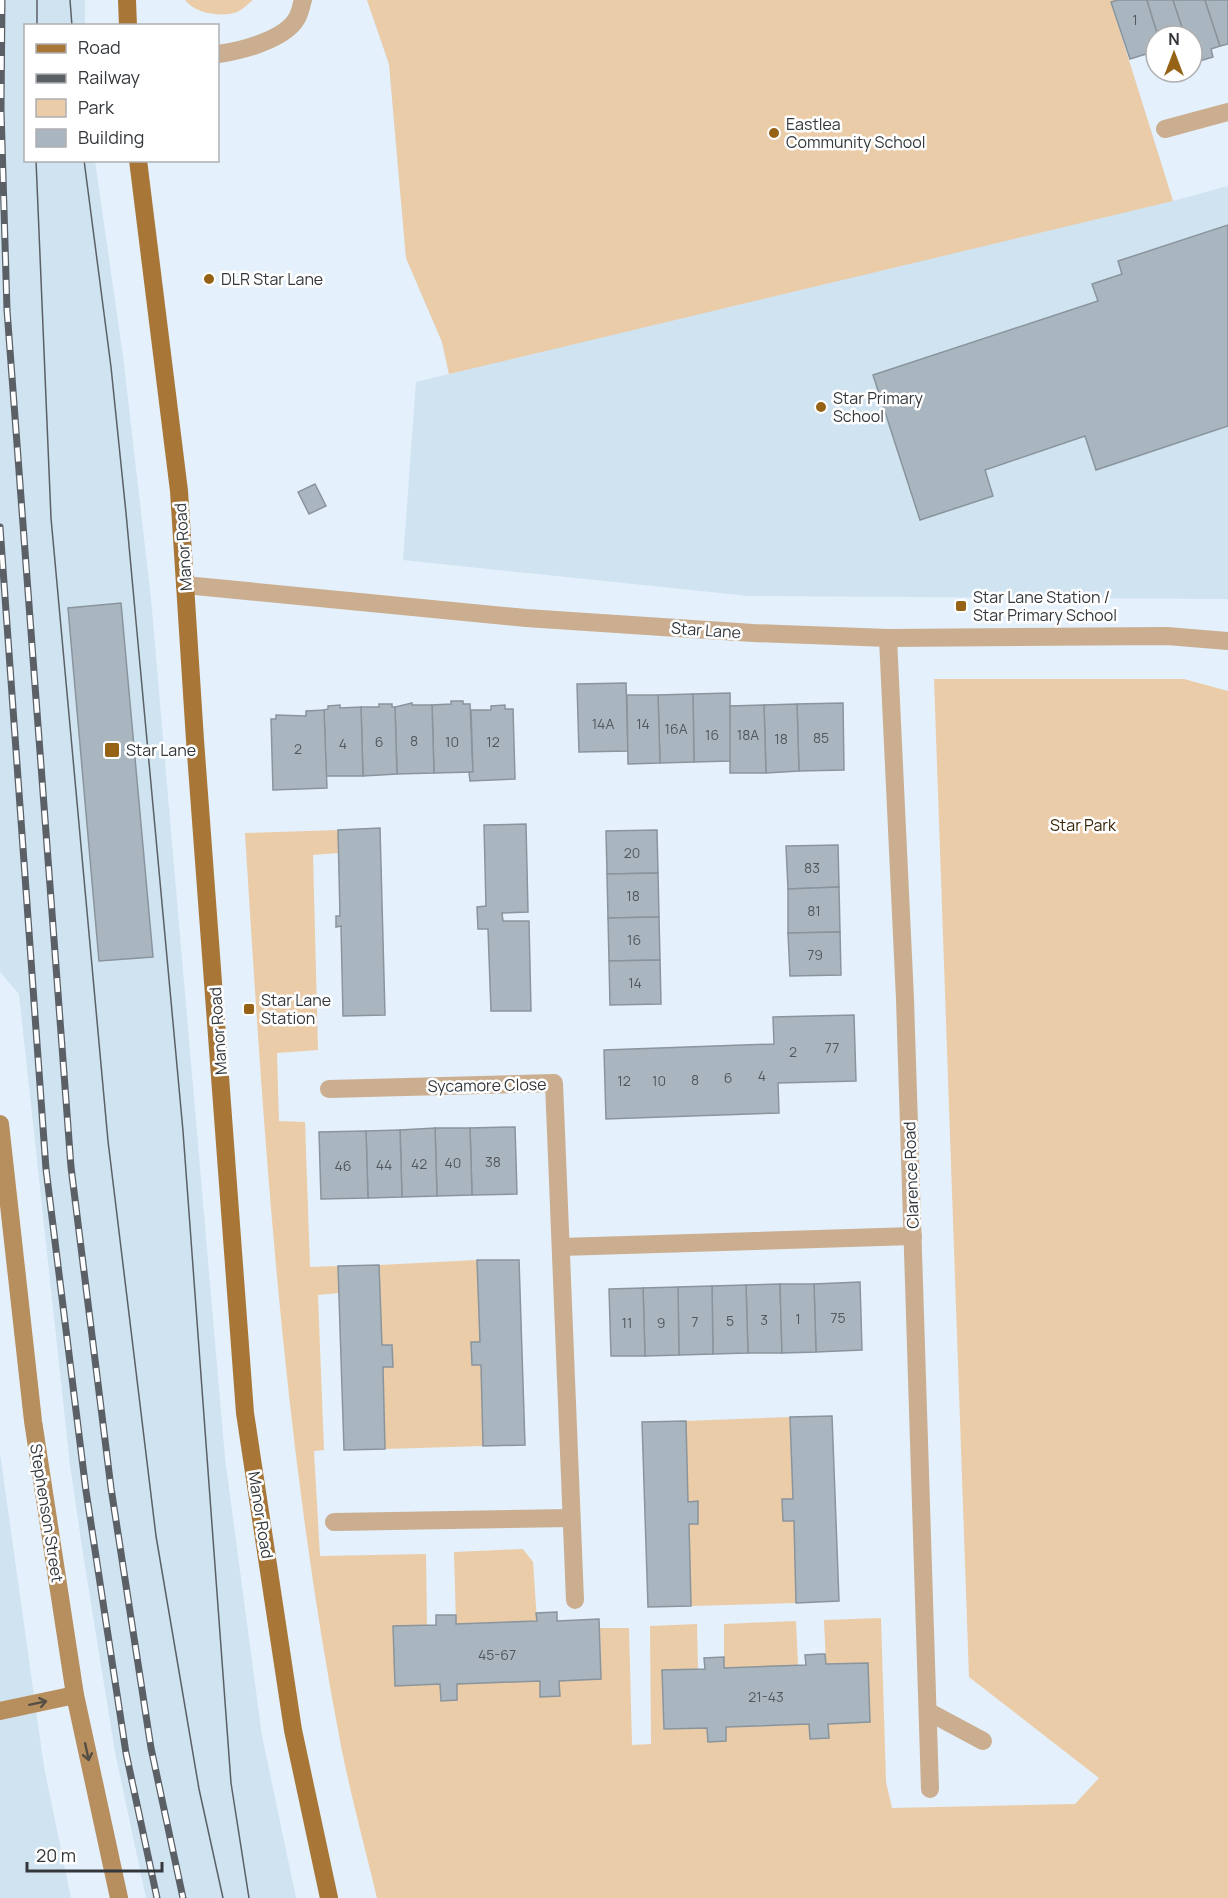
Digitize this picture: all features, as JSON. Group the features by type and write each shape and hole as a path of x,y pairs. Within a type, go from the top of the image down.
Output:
{"main road":[{"path":"127,0 128,24"},
{"name":"Manor Road","path":"138,162 176,464 245,1413 293,1730 329,1898"},
{"name":"Stephenson Street","path":"0,1125 33,1421 75,1695 119,1898"},
{"path":"0,1711 75,1695"}],"street":[{"path":"219,54 244,50 273,38 297,19 303,0"},
{"path":"1165,129 1228,112"},
{"name":"Star Lane","path":"185,585 526,618 753,633 888,638 1167,636 1228,641"},
{"name":"Clarence Road","path":"888,638 913,1236 930,1789"},
{"name":"Sycamore Close","path":"329,1089 554,1083 575,1600"},
{"path":"561,1247 913,1236"},
{"path":"334,1522 571,1518"},
{"path":"929,1712 983,1741"}],"shaded area":[{"path":"0,0 85,0 85,24 24,24 24,162 95,162 123,356 151,599 225,1458 262,1736 296,1898 146,1898 115,1752 70,1465 19,994 0,972"},
{"path":"367,0 1110,0 1173,201 1228,186 1228,599 749,596 403,560 416,382 449,374 442,342 406,258 389,64"},
{"path":"0,1453 44,1767 71,1898 0,1898"}],"green space":[{"path":"185,0 253,0 239,11 231,14 216,14 201,11"},
{"name":"Eastlea Community School","path":"367,0 1118,0 1111,3 1173,201 449,374 442,342 406,258 389,64"},
{"name":"Star Park","path":"934,679 1184,679 1228,691 1228,1898 377,1898 341,1746 304,1519 290,1406 268,1177 245,833 338,830 338,853 313,855 318,1050 277,1053 279,1121 305,1122 310,1267 338,1266 339,1293 318,1295 324,1450 314,1451 320,1556 426,1554 427,1625 393,1626 395,1686 440,1684 441,1701 457,1684 540,1681 541,1697 559,1696 559,1681 601,1679 600,1628 629,1628 632,1745 651,1744 650,1626 697,1624 698,1669 662,1670 664,1729 707,1728 708,1742 726,1741 726,1727 809,1724 810,1739 828,1738 828,1724 870,1721 868,1663 826,1664 824,1620 881,1618 886,1782 892,1808 1075,1804 1099,1778 969,1677"},
{"path":"477,1260 480,1342 471,1342 472,1365 481,1365 483,1446 385,1449 383,1367 392,1367 392,1346 382,1345 379,1265"},
{"path":"790,1417 793,1499 782,1499 783,1521 794,1521 796,1603 691,1606 689,1524 698,1523 698,1502 688,1502 686,1421"},
{"path":"523,1549 533,1562 537,1621 456,1624 454,1552"},
{"path":"796,1621 798,1665 724,1668 724,1624"}],"building":[{"path":"1147,0 1154,24 1144,24 1144,55 1130,59 1111,2"},
{"path":"1147,0 1173,0 1181,24 1154,24"},
{"path":"1173,0 1205,0 1220,46 1211,49 1213,57 1204,60 1204,24 1181,24"},
{"path":"1205,0 1228,0 1228,44 1220,46"},
{"path":"1228,225 1228,426 1096,470 1085,436 985,470 993,496 920,520 873,375 1098,301 1092,284 1122,274 1118,261"},
{"path":"315,484 326,506 309,514 298,492"},
{"path":"121,603 153,957 99,961 68,608"},
{"path":"626,683 628,751 579,752 577,684"},
{"path":"730,693 731,761 694,762 693,694"},
{"path":"693,694 694,762 660,763 658,695"},
{"path":"627,695 658,695 660,763 628,764"},
{"path":"451,701 463,701 463,704 470,704 473,772 434,773 432,705 451,704"},
{"path":"412,703 412,705 432,705 434,773 397,774 395,707"},
{"path":"843,703 844,770 799,771 797,704"},
{"path":"379,704 392,704 392,707 395,707 397,774 363,776 361,707 379,707"},
{"path":"797,704 799,771 766,773 764,705"},
{"path":"340,705 340,708 361,707 363,776 326,776 324,710 328,709 328,706"},
{"path":"505,705 505,709 513,709 515,779 470,781 469,772 473,772 471,710 491,710 491,706"},
{"path":"764,705 766,773 730,773 730,706"},
{"path":"324,710 327,788 273,790 271,719 276,719 276,715 306,716 306,711"},
{"path":"526,824 528,912 502,913 503,921 529,921 531,1011 491,1011 488,929 478,929 477,907 486,906 484,825"},
{"path":"380,828 385,1015 343,1016 341,926 336,927 336,916 340,916 338,830"},
{"path":"657,830 658,873 607,874 606,831"},
{"path":"838,845 839,887 788,889 786,846"},
{"path":"658,873 659,917 608,918 607,874"},
{"path":"839,887 840,932 788,933 788,889"},
{"path":"659,917 660,960 609,961 608,918"},
{"path":"840,932 841,975 790,976 788,933"},
{"path":"660,960 661,1004 610,1005 609,961"},
{"path":"854,1015 856,1081 778,1083 779,1113 606,1119 604,1050 774,1044 773,1017"},
{"path":"515,1127 517,1194 472,1195 470,1128"},
{"path":"435,1128 470,1128 472,1195 437,1196"},
{"path":"435,1128 437,1196 402,1197 400,1130"},
{"path":"400,1130 402,1197 368,1198 366,1131"},
{"path":"366,1131 368,1198 321,1199 319,1132"},
{"path":"477,1260 519,1260 525,1445 483,1446 481,1365 472,1365 471,1342 480,1342"},
{"path":"379,1265 382,1345 392,1345 393,1367 383,1367 385,1449 344,1450 338,1266"},
{"path":"860,1282 862,1350 816,1352 814,1284"},
{"path":"780,1284 782,1353 748,1353 746,1285"},
{"path":"780,1284 814,1284 816,1352 782,1353"},
{"path":"746,1285 748,1353 713,1354 712,1286"},
{"path":"712,1286 713,1354 679,1355 678,1287"},
{"path":"678,1287 679,1355 645,1356 643,1288"},
{"path":"643,1288 645,1356 611,1356 609,1289"},
{"path":"832,1416 839,1601 796,1603 794,1521 783,1521 782,1499 793,1499 790,1417"},
{"path":"686,1421 688,1502 698,1501 698,1524 689,1524 691,1606 648,1607 642,1422"},
{"path":"557,1612 557,1621 599,1619 601,1679 559,1681 560,1696 540,1697 540,1681 457,1684 457,1700 441,1701 440,1684 395,1686 393,1626 436,1625 436,1615 456,1615 456,1624 537,1621 536,1613"},
{"path":"825,1654 826,1664 868,1663 870,1722 828,1724 829,1738 810,1739 809,1724 726,1727 726,1741 708,1742 707,1728 664,1729 662,1670 705,1669 704,1658 724,1657 724,1668 806,1665 805,1655"}],"tram line":[{"path":"37,0 37,24"},
{"path":"70,0 72,24"},
{"path":"36,162 51,518 108,1141 156,1536 199,1789 223,1898"},
{"path":"84,162 111,367 126,513 183,1131 231,1783 249,1898"}],"railway":[{"path":"2,0 1,109 7,310 71,1167 111,1488 151,1748 183,1898"},
{"path":"0,527 46,1169 86,1491 126,1753 157,1898"}],"place":[{"name":"Eastlea Community School","path":"774,133"},
{"name":"DLR Star Lane","path":"209,279"},
{"name":"Star Primary School","path":"821,407"},
{"name":"Star Lane Station / Star Primary School","path":"961,606"},
{"name":"Star Lane","path":"112,750"},
{"name":"Star Lane Station","path":"249,1009"}]}
